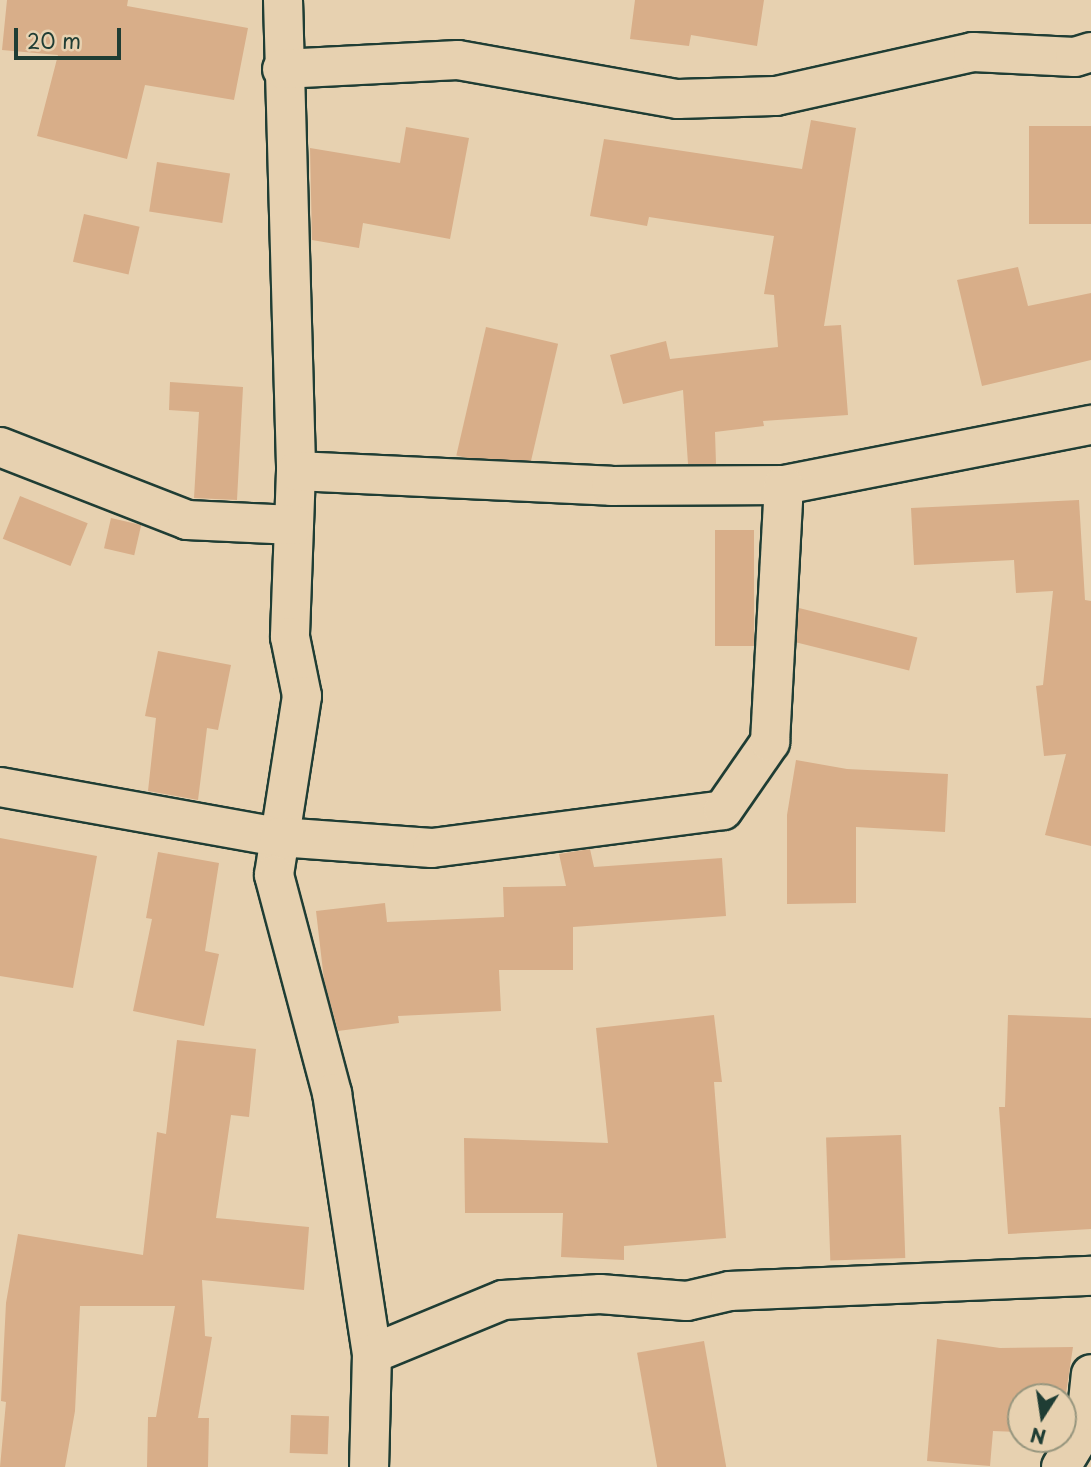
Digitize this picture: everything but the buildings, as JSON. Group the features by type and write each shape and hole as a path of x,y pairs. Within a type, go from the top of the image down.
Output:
{"street":[{"path":"284,0 282,69 296,471 290,636 302,696 274,875 332,1093 372,1353 369,1467"},
{"path":"282,69 458,60 678,99 776,96 973,52 1074,57 1091,52"},
{"path":"296,471 611,486 784,485 1091,425"},
{"path":"0,447 187,520 294,525"},
{"path":"0,788 279,837 432,848 723,810 771,742 784,485"},
{"path":"372,1353 503,1300 600,1294 687,1301 730,1291 1091,1276"},
{"path":"1061,1467 1084,1421 1091,1374"}]}
